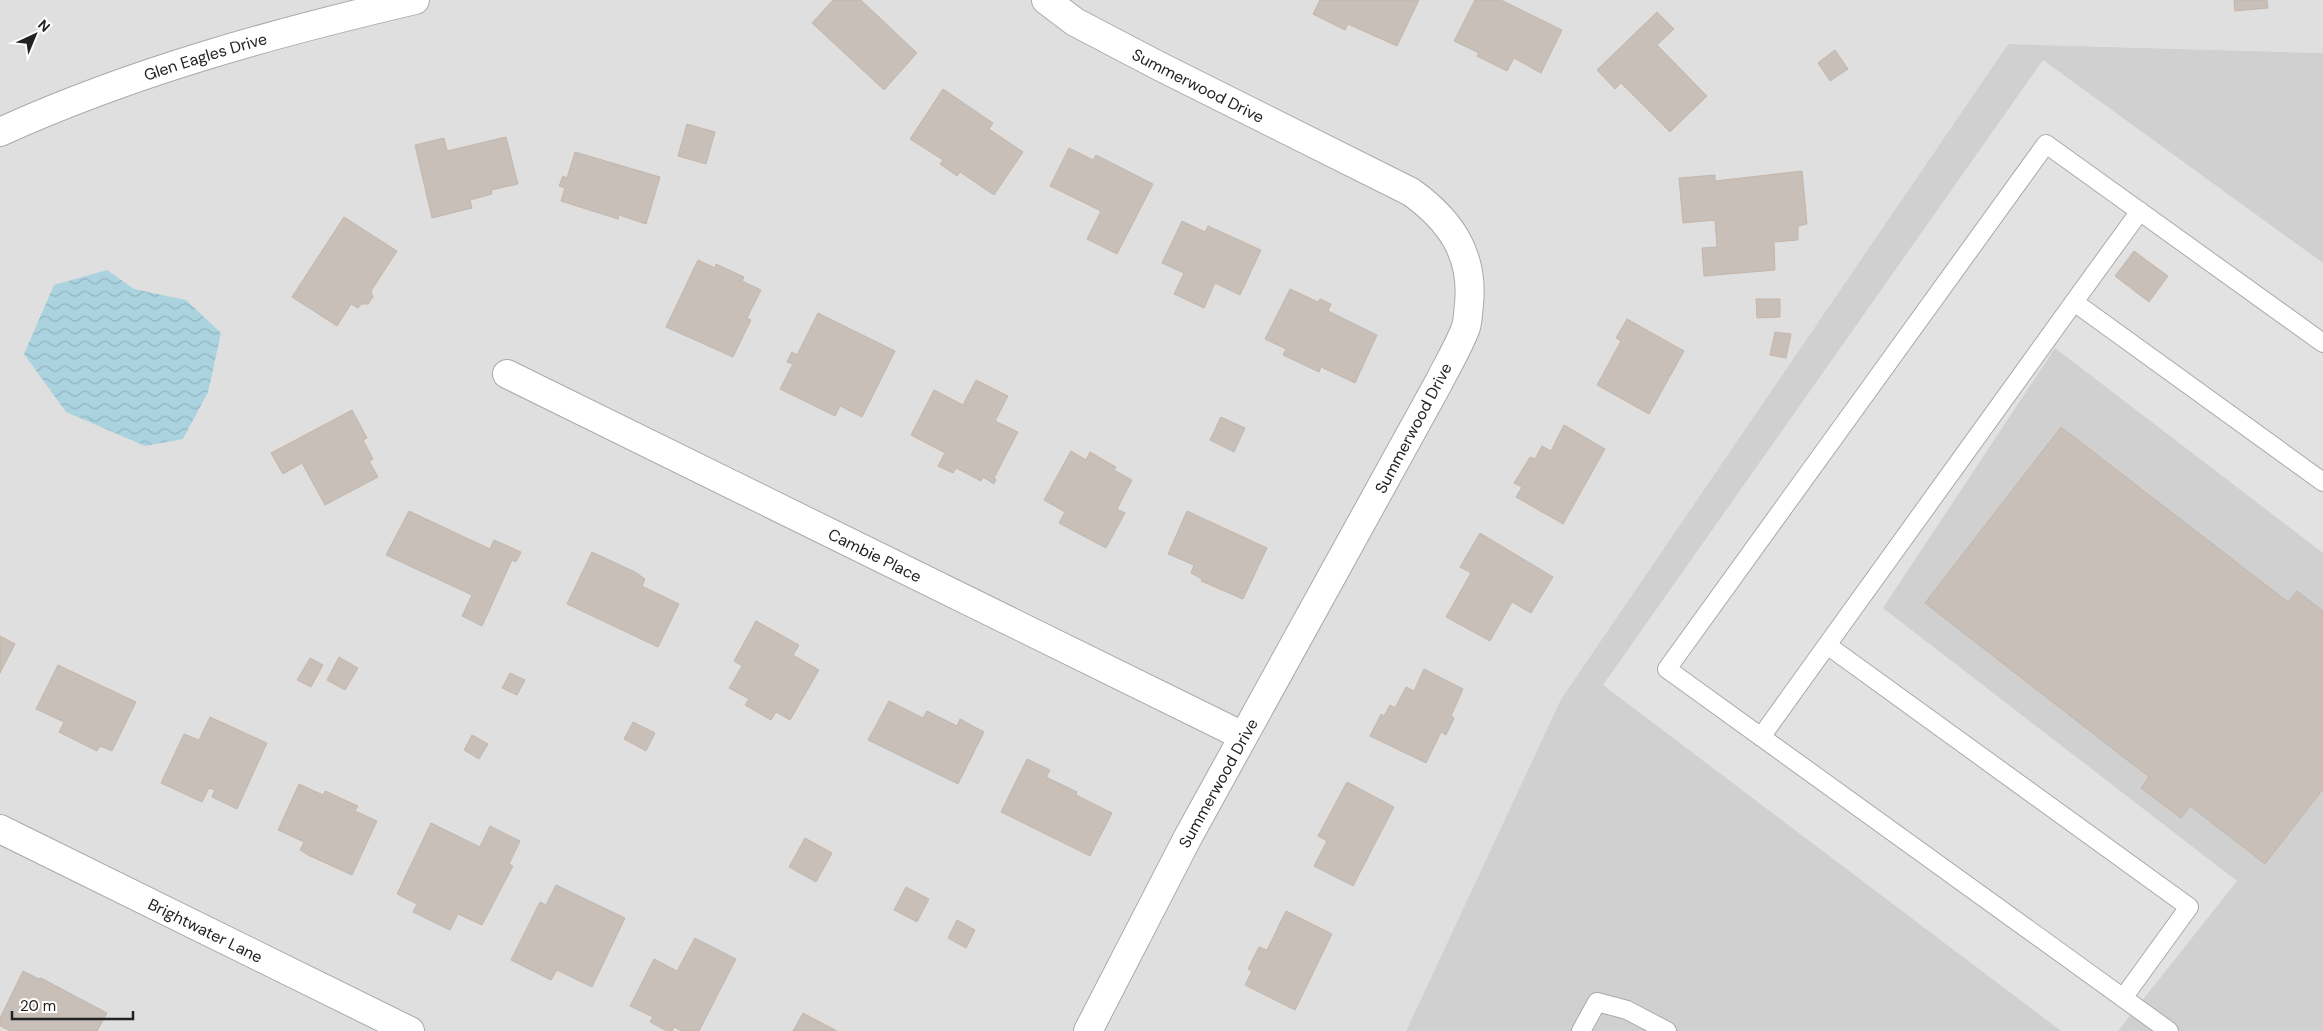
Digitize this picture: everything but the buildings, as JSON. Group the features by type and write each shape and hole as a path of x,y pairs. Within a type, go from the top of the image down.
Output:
{"street":[{"name":"Glen Eagles Drive","path":"0,132 53,108 184,61 342,17 415,0"},
{"name":"Summerwood Drive","path":"1046,0 1075,22 1411,192 1431,206 1448,226 1465,256 1471,287 1467,325 1439,382 1188,837 1088,1031"},
{"name":"Cambie Place","path":"507,374 1243,736"},
{"name":"Brightwater Lane","path":"0,829 410,1031"}],"lane":[{"path":"2169,1031 1668,669 2046,144 2323,343"},
{"path":"1761,737 2140,211"},
{"path":"2074,302 2323,482"},
{"path":"1827,645 2189,906 2123,998"},
{"path":"1582,1031 1597,1002 1626,1010 1667,1031"}],"shaded area":[{"path":"0,0 2323,0 2323,53 2008,44 1561,699 1406,1031 0,1031"},
{"path":"2008,44 2323,53 2323,1031 1406,1031 1561,699"},
{"path":"2043,60 2323,263 2323,553 2055,348 1883,608 2237,881 2118,1031 2061,1031 1603,685"}],"water":[{"path":"107,270 134,289 186,300 221,333 208,392 183,439 145,446 66,412 24,354 54,285"}]}
